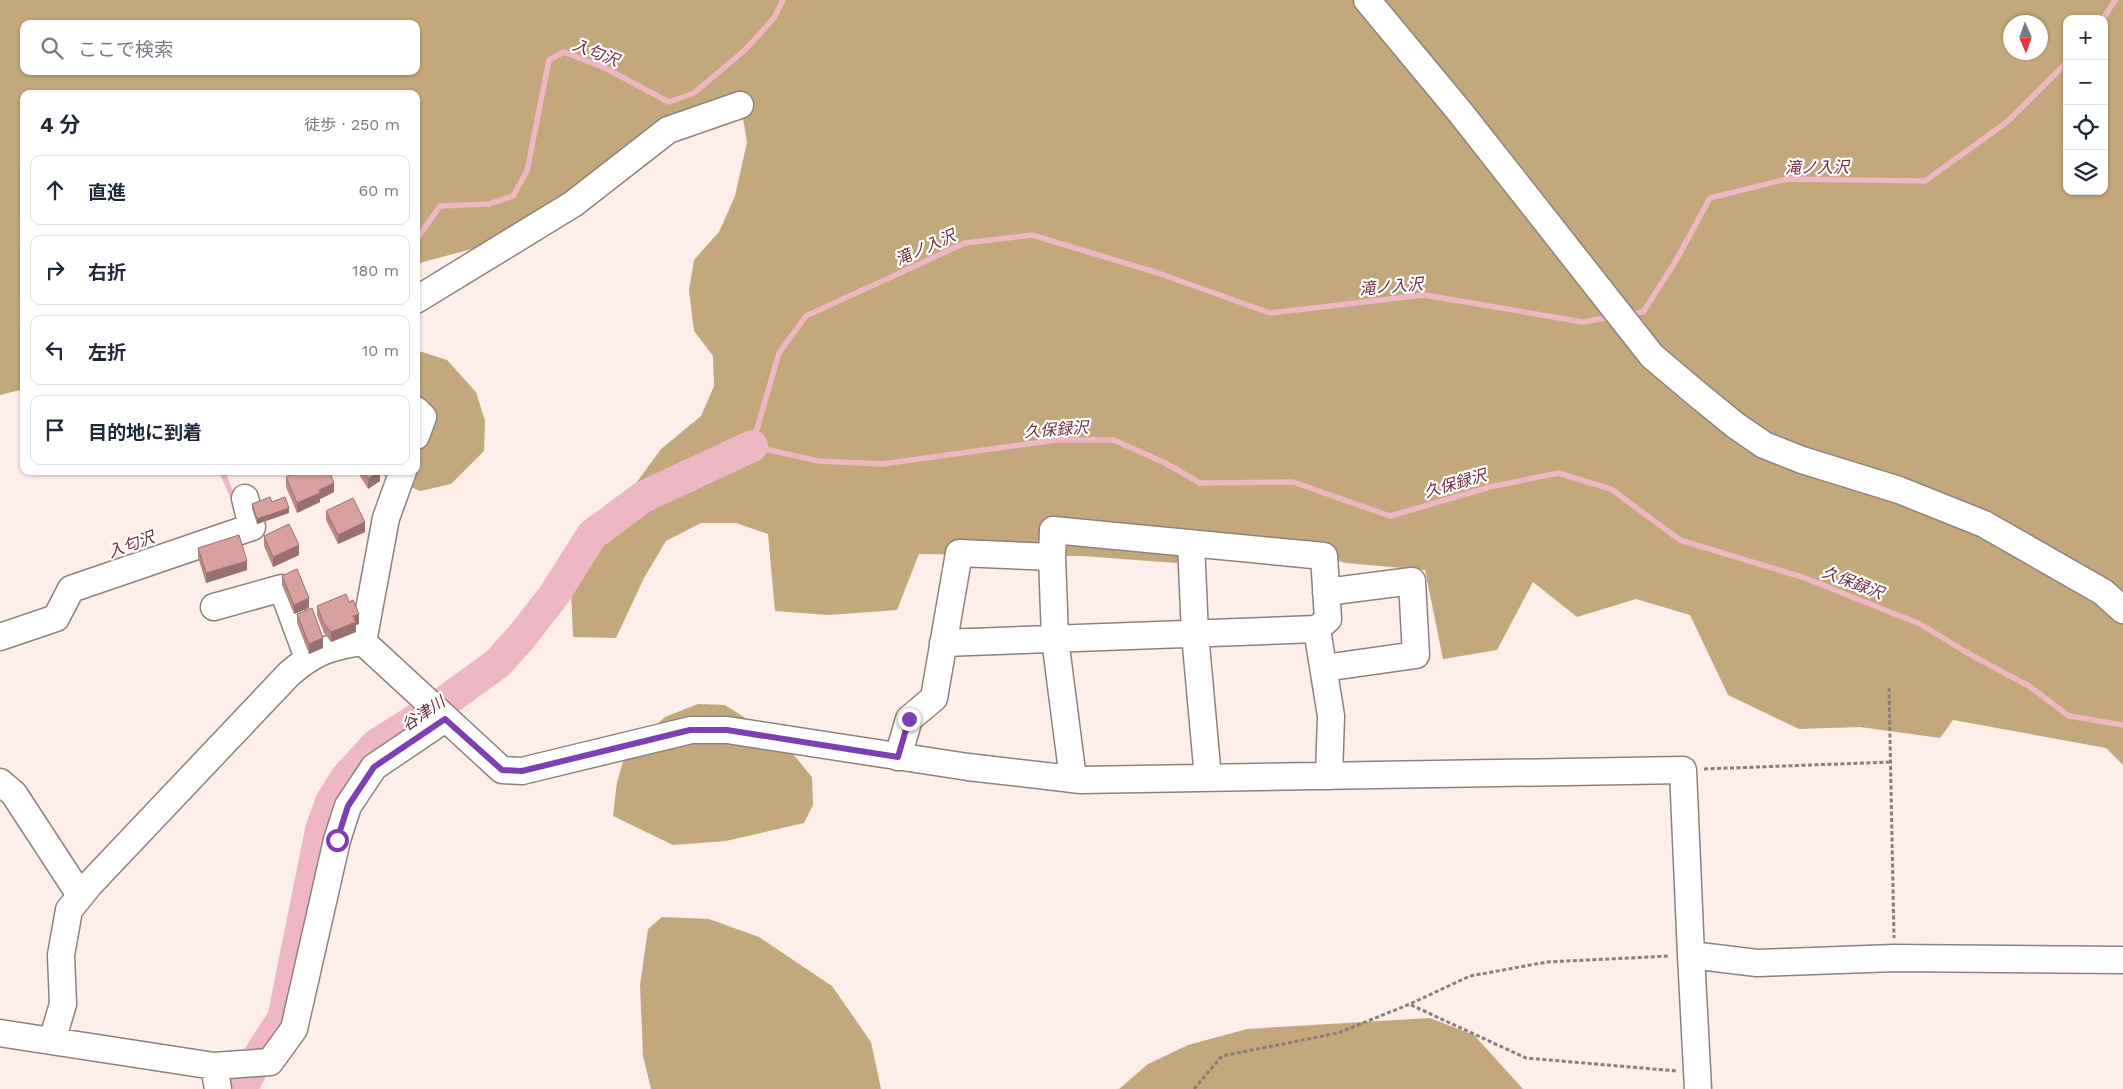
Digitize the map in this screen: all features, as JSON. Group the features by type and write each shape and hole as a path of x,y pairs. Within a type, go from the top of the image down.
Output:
{"street":[{"path":"1367,0 1460,112 1652,356 1704,400 1764,445 1802,460 1899,490 1984,524 2103,592 2123,610"},
{"path":"420,298 573,204 668,130 740,104"},
{"path":"420,414 423,417 420,425"},
{"path":"363,642 386,518 402,475"},
{"path":"0,638 56,618 71,589 252,526 246,498"},
{"path":"943,643 1055,639 1195,634 1318,629 1328,619 1324,556 1053,530 1055,639 1073,779"},
{"path":"1190,543 1195,634 1208,778"},
{"path":"898,757 909,719 934,698 959,553 1052,557"},
{"path":"1324,668 1416,656 1412,581 1326,592"},
{"path":"214,607 282,588 308,658"},
{"path":"1318,629 1331,716 1329,776"},
{"path":"52,1040 62,1004 61,955 69,910 80,895 289,674 308,658 334,646 363,642"},
{"path":"363,642 502,770 522,771 690,730 727,730 968,768 1073,779 1683,770 1698,1081"},
{"path":"0,1033 52,1040 216,1078 270,1062 294,1029 337,840 348,806 374,767 445,719"},
{"path":"0,784 14,794 80,895"},
{"path":"1691,955 1757,963 1894,958 2123,960"}],"path":[{"path":"1889,688 1894,958"},
{"path":"1683,770 1891,762"},
{"path":"1194,1089 1222,1056 1338,1033 1410,1004 1470,976 1547,962 1691,955"},
{"path":"1410,1004 1526,1058 1698,1081"}],"shaded area":[{"path":"0,0 2123,0 2123,765 2106,748 1953,720 1940,738 1860,727 1799,729 1728,695 1690,615 1636,599 1577,617 1533,582 1497,650 1443,659 1425,570 1346,563 1255,539 1176,563 1082,556 919,554 897,610 829,615 775,611 768,534 736,523 701,523 666,541 644,578 616,638 573,637 571,592 593,542 661,449 701,416 714,386 713,356 694,331 689,290 694,260 719,232 735,196 747,142 742,113 678,133 531,233 420,263 420,90 20,90 20,390 0,395"},
{"path":"420,351 447,360 476,392 485,421 484,451 451,484 420,491 384,476 420,475"},
{"path":"698,704 725,705 782,741 812,777 813,805 804,823 726,841 673,845 613,816 617,782 626,752 665,717"},
{"path":"662,917 709,919 759,937 832,986 871,1042 881,1089 651,1089 643,1056 640,985 648,929"},
{"path":"1430,1018 1474,1035 1523,1089 1119,1089 1148,1064 1188,1045 1247,1029"}],"building":[{"path":"290,475 331,475 334,483 319,490 320,493 297,503 286,477"},
{"path":"366,475 374,475 368,479"},
{"path":"270,497 272,502 285,497 289,508 257,519 252,504"},
{"path":"353,498 365,522 338,535 326,511"},
{"path":"289,524 299,545 273,557 264,536"},
{"path":"239,535 247,561 206,573 198,548"},
{"path":"297,569 309,598 294,605 282,576"},
{"path":"346,594 349,602 353,600 359,614 353,616 356,622 331,632 324,624 317,606"},
{"path":"312,608 323,638 309,644 297,614"}],"waterway":[{"name":"入匂沢","path":"420,234 440,206 489,204 513,196 527,171 549,60 564,52 605,68 669,102 694,93 745,50 774,18 783,0"},
{"name":"滝ノ入沢","path":"2106,15 2115,0"},
{"name":"滝ノ入沢","path":"1628,315 1643,312 1674,264 1710,198 1787,179 1925,181 2007,122 2063,66"},
{"name":"久保録沢","path":"1612,317 1583,322 1424,295 1270,313 1158,273 1032,235 965,243 806,316 779,353 752,446 818,461 882,464 1056,440 1114,440 1165,463 1200,483 1293,482 1390,516 1490,487 1558,473 1611,489 1680,540 1805,578 1920,624 1971,655 2029,686 2069,716 2123,725"},
{"name":"谷津川","path":"243,1089 262,1051 283,1019 321,830 331,802 346,778 376,745 447,700 498,663 554,595 592,535 643,497 752,446"},
{"name":"入匂沢","path":"223,475 235,502"}],"route":[{"path":"337,840 348,806 374,767 445,719 502,770 522,771 690,730 727,730 898,757 909,719"}]}
